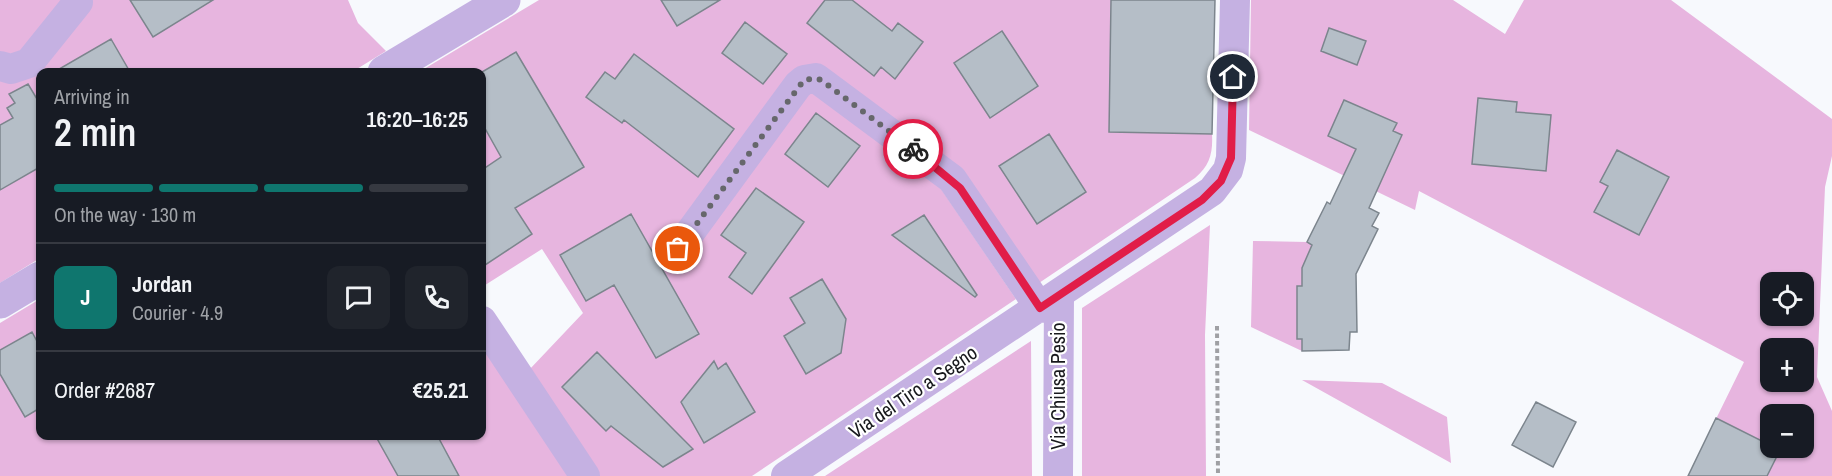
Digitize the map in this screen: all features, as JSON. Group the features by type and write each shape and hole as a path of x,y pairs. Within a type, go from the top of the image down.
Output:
{"street":[{"path":"391,68 504,0"},
{"name":"Via del Tiro a Segno","path":"786,476 1202,200 1227,170 1232,145 1235,0"},
{"path":"0,66 20,68 29,63 78,2"},
{"path":"675,253 798,85 804,80 816,78 952,179 1049,302"},
{"path":"0,302 36,280"},
{"name":"Via Chiusa Pesio","path":"1049,302 1058,476"},
{"path":"486,327 585,476"}],"path":[{"path":"1216,326 1218,476"}],"shaded area":[{"path":"0,0 68,0 28,51 0,55"},
{"path":"76,0 348,0 358,23 386,51 358,68 36,68 36,260 0,283 0,75"},
{"path":"539,0 1111,0 1109,132 1212,134 1212,147 1207,163 1195,178 1039,283 966,174 811,92 935,180 1016,299 752,476 600,476 529,370 583,313 542,249 486,284 486,68 426,68"},
{"path":"1251,0 1453,0 1505,34 1524,0 1671,0 1832,119 1832,156 1825,187 1817,377 1832,411 1832,476 1688,476 1744,362 1419,191 1415,210 1249,130"},
{"path":"1210,225 1205,335 1206,476 1082,476 1082,308"},
{"path":"1253,241 1307,242 1312,245 1302,268 1302,286 1297,287 1297,339 1302,339 1302,351 1251,327"},
{"path":"36,301 36,440 486,440 486,347 570,476 0,476 0,323"},
{"path":"1031,341 1032,476 825,476"},
{"path":"1302,380 1382,383 1447,417 1451,463"}],"building":[{"path":"130,0 213,0 153,37"},
{"path":"661,0 720,0 677,26"},
{"path":"825,0 852,0 892,31 898,23 923,42 895,79 881,67 874,76 807,23"},
{"path":"1111,0 1215,0 1212,134 1109,132"},
{"path":"745,22 787,54 763,84 722,53"},
{"path":"1329,28 1366,41 1357,65 1321,51"},
{"path":"1002,31 1038,86 990,118 954,63"},
{"path":"111,39 128,68 61,68"},
{"path":"516,52 584,167 515,208 532,234 486,264 486,167 501,157 486,130 486,70"},
{"path":"634,54 734,129 698,177 624,120 622,123 586,97 605,72 615,79"},
{"path":"28,84 36,97 36,169 0,190 0,125 13,118 7,108 15,103 9,94"},
{"path":"1478,98 1517,102 1516,112 1551,115 1546,171 1472,164"},
{"path":"1344,100 1397,123 1393,131 1402,135 1369,208 1379,213 1372,226 1378,229 1356,274 1357,332 1350,332 1349,350 1302,351 1302,339 1297,339 1297,286 1302,286 1302,268 1312,245 1307,242 1327,202 1330,204 1356,149 1328,136"},
{"path":"816,113 860,146 828,187 785,154"},
{"path":"1049,134 1086,192 1037,224 999,166"},
{"path":"1617,150 1669,177 1639,235 1594,212 1608,186 1600,182"},
{"path":"756,188 804,222 752,294 729,277 746,253 721,235"},
{"path":"631,214 699,334 656,358 614,285 586,301 560,255"},
{"path":"924,215 977,295 975,297 892,235"},
{"path":"822,279 846,319 841,353 806,374 784,336 805,323 790,298"},
{"path":"32,332 36,340 36,410 25,417 0,374 0,350"},
{"path":"597,352 693,449 663,467 611,426 606,431 562,387"},
{"path":"714,361 718,369 726,363 755,412 704,443 681,402"},
{"path":"1536,402 1576,422 1553,467 1512,445"},
{"path":"1716,418 1760,440 1760,458 1776,458 1767,476 1688,476"},
{"path":"378,440 440,440 459,476 398,476"}],"way so far":[{"path":"678,249 798,85 804,80 810,78 821,80 913,149"}],"route":[{"path":"913,149 952,179 960,188 1040,308 1202,200 1221,181 1231,158 1233,77"}]}
